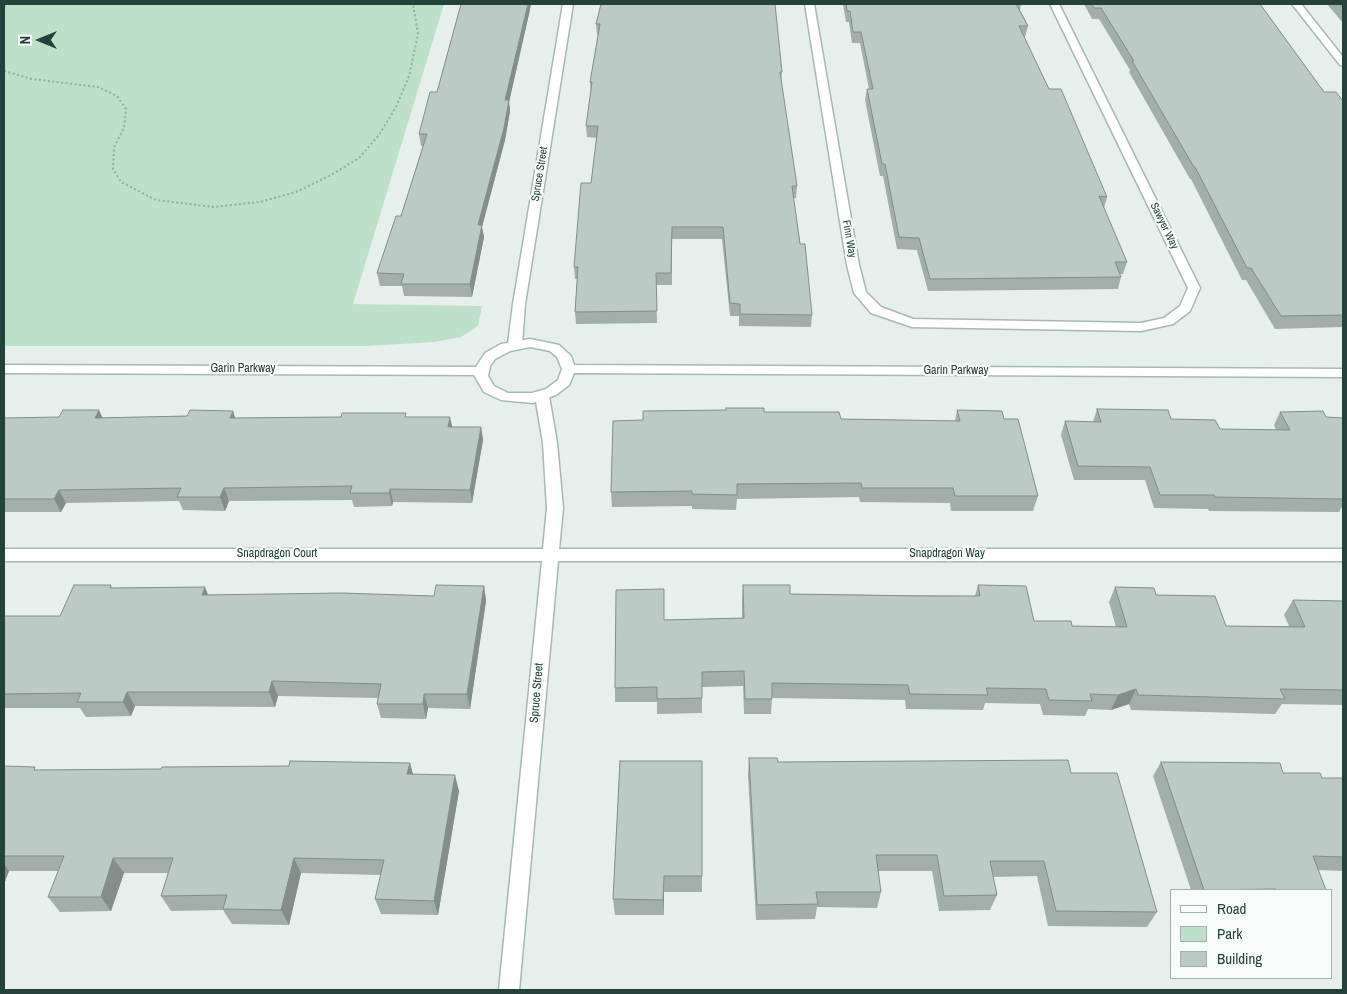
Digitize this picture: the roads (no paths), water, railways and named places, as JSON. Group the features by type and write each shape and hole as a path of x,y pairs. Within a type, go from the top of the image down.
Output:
{"street":[{"name":"Spruce Street","path":"515,344 519,304 568,4"},
{"name":"Finn Way","path":"809,4 860,293 876,310 912,322 1034,325"},
{"name":"Sawyer Way","path":"1034,325 1141,327 1168,321 1185,308 1194,288 1055,4"},
{"path":"1296,4 1343,63"},
{"path":"530,343 554,348 566,359 569,369 568,376 559,387 542,396 523,399 506,398 489,388 482,376 483,366 490,356 515,344 530,343"},
{"name":"Garin Parkway","path":"4,369 482,371"},
{"name":"Garin Parkway","path":"569,369 1343,374"},
{"name":"Spruce Street","path":"510,990 555,508 550,443 542,396"},
{"name":"Snapdragon Way","path":"550,554 1343,555"},
{"name":"Snapdragon Court","path":"4,555 550,554"}]}
